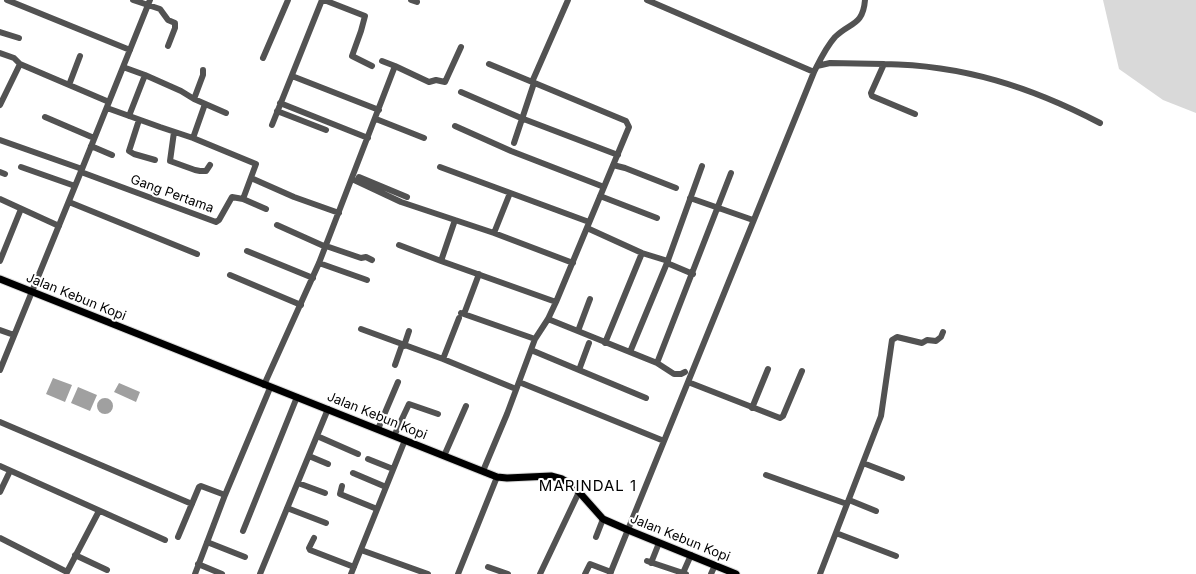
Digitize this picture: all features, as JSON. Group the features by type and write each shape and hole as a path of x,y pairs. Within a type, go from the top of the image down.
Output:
{"main road":[{"name":"Jalan Kebun Kopi","path":"0,279 497,477 551,476 562,479 572,485 603,519 736,574"}],"street":[{"path":"7,0 130,50"},
{"path":"132,0 149,3 160,9 168,20 175,22 175,28 168,46"},
{"path":"263,58 288,0"},
{"path":"272,125 323,0 365,16 352,56 372,66"},
{"path":"514,143 533,82 568,0"},
{"path":"647,0 815,69 830,63 912,65 954,70 993,78 1062,104 1100,123"},
{"path":"585,574 590,564 611,573 815,69 828,46 836,36 857,22 863,13 866,0"},
{"path":"0,368 82,171 149,3"},
{"path":"0,32 19,38"},
{"path":"382,60 429,82 436,80 445,82 461,46"},
{"path":"0,53 14,58 20,64 69,85 129,116 193,138 256,164 243,199 266,209"},
{"path":"69,85 80,56"},
{"path":"0,105 20,64"},
{"path":"483,471 535,339 548,319 556,302 629,127 626,121 489,64"},
{"path":"884,64 871,94 874,97 915,114"},
{"path":"195,574 267,386 320,263 395,66"},
{"path":"123,67 181,91 194,99 226,114"},
{"path":"194,99 203,75 203,70"},
{"path":"129,116 145,75"},
{"path":"292,76 379,110"},
{"path":"461,92 522,118 618,155"},
{"path":"280,103 368,138"},
{"path":"193,138 205,104"},
{"path":"277,111 326,130"},
{"path":"45,117 94,138"},
{"path":"376,119 424,138"},
{"path":"139,120 130,151 134,154 155,160"},
{"path":"455,126 512,151 604,187"},
{"path":"174,132 170,161 200,171 206,170 210,166"},
{"path":"0,140 82,171"},
{"path":"92,146 112,155"},
{"path":"613,165 625,168 676,188"},
{"path":"630,352 667,262 702,166"},
{"path":"21,167 75,186"},
{"path":"440,167 510,193 588,225 642,253 693,274"},
{"name":"Gang Pertama","path":"82,171 216,222 219,220 232,197 243,199"},
{"path":"657,363 693,274 731,173"},
{"path":"353,177 407,197"},
{"path":"353,177 402,202 494,233 573,263"},
{"path":"251,178 294,197 338,213"},
{"path":"494,233 510,193"},
{"path":"600,196 657,218"},
{"path":"690,198 753,220"},
{"path":"0,200 59,226"},
{"path":"69,202 197,254"},
{"path":"0,261 21,209"},
{"path":"441,261 455,220"},
{"path":"277,225 326,246 361,258 366,257 372,260"},
{"path":"399,245 556,302"},
{"path":"246,251 313,278"},
{"path":"606,343 642,253"},
{"path":"320,263 367,280"},
{"path":"443,359 479,274"},
{"path":"230,275 301,305"},
{"path":"578,331 590,299"},
{"path":"461,315 535,339"},
{"path":"548,319 657,363 674,374 681,374 685,372"},
{"path":"360,329 443,359 516,389"},
{"path":"0,330 14,335"},
{"path":"395,365 409,331"},
{"path":"820,574 863,464 882,410 892,340 897,337 922,343 928,340 936,341 941,337 943,332"},
{"path":"579,370 589,343"},
{"path":"531,350 646,398"},
{"path":"752,408 768,369"},
{"path":"688,382 752,408 782,418 802,371"},
{"path":"378,429 398,382"},
{"path":"519,382 664,441"},
{"path":"243,531 297,397"},
{"path":"394,436 409,404 438,414"},
{"path":"444,456 466,406"},
{"path":"260,574 328,409"},
{"path":"0,422 192,504"},
{"path":"317,436 358,454"},
{"path":"351,574 405,440"},
{"path":"309,456 328,464"},
{"path":"368,459 393,469"},
{"path":"863,464 902,478"},
{"path":"0,466 165,540"},
{"path":"0,492 10,470"},
{"path":"353,473 386,486"},
{"path":"766,475 876,511"},
{"path":"458,574 497,477"},
{"path":"298,483 325,493"},
{"path":"178,537 198,488 201,486 225,495"},
{"path":"342,486 340,494 377,509"},
{"path":"540,574 579,492"},
{"path":"287,508 326,523"},
{"path":"0,538 69,573 76,555 99,511"},
{"path":"596,537 603,519"},
{"path":"836,533 896,556"},
{"path":"314,538 309,548 310,550 354,567"},
{"path":"207,542 246,557"},
{"path":"659,543 649,562 685,573 691,555"},
{"path":"361,550 428,574"},
{"path":"76,555 107,570"},
{"path":"198,564 222,574"},
{"path":"711,574 715,565"},
{"path":"488,567 508,574"}],"shaded area":[{"path":"1103,0 1196,0 1196,113 1163,100 1119,69"},
{"path":"53,378 72,385 65,402 46,394"},
{"path":"119,383 140,392 136,402 114,392"},
{"path":"78,387 97,395 90,411 71,403"},
{"path":"105,398 111,400 113,406 111,412 105,414 99,412 97,406 99,400"}],"district":[{"name":"MARINDAL 1","path":"588,486"}]}
